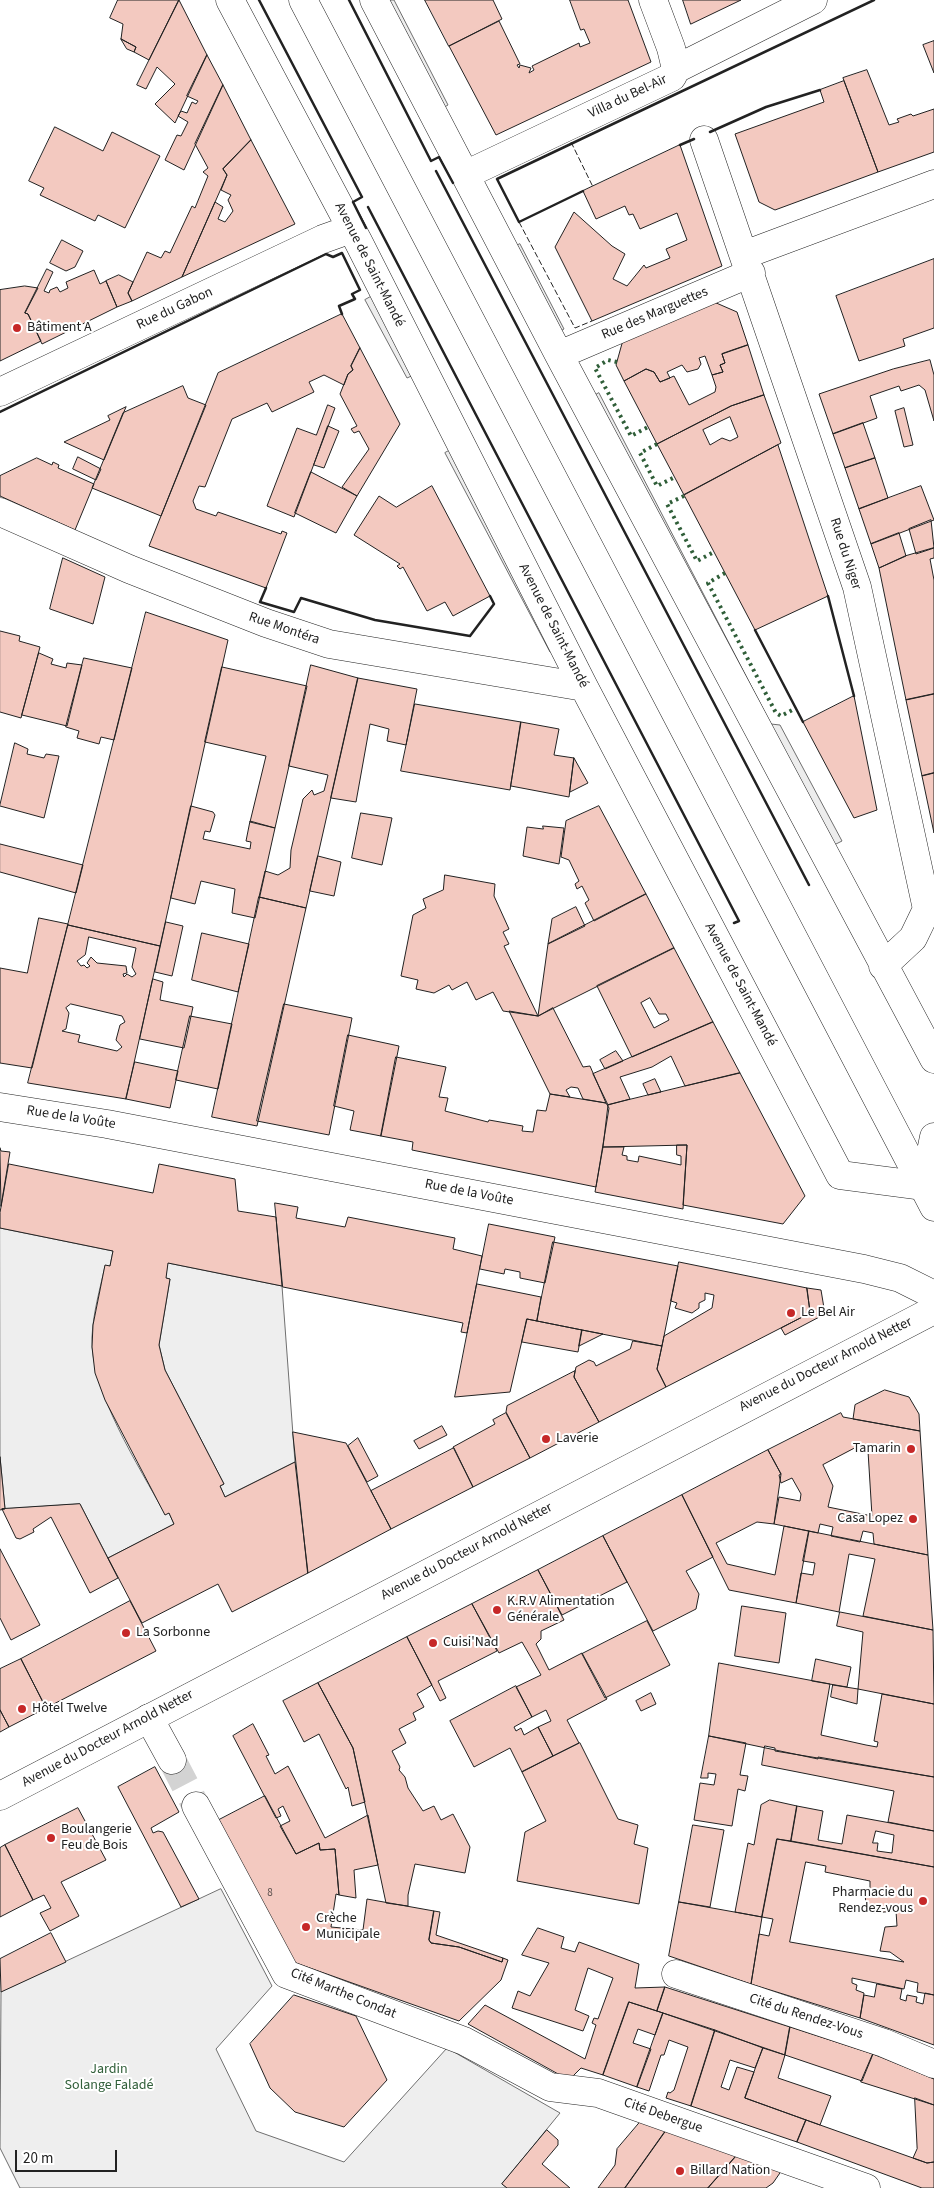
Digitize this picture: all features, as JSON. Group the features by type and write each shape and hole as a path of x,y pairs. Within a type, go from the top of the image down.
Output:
{"street":[{"name":"Avenue de Saint-Mandé","path":"230,0 351,229 584,687 840,1175 929,1197"},
{"path":"303,0 929,1197"},
{"path":"374,0 559,355 934,1059"},
{"path":"654,0 671,48 676,69"},
{"name":"Villa du Bel-Air","path":"465,175 672,77 676,69 813,0"},
{"name":"Rue du Niger","path":"704,140 857,587 927,908 913,938 883,966"},
{"name":"Rue des Marguettes","path":"559,355 747,264 934,184"},
{"name":"Rue du Gabon","path":"0,392 323,239 351,229"},
{"name":"Rue Montéra","path":"0,512 137,573 266,623 329,644 584,687"},
{"name":"Rue de la Voûte","path":"0,1108 107,1124 864,1269 900,1278 934,1295"},
{"path":"929,1197 934,1137"},
{"name":"Avenue du Docteur Arnold Netter","path":"0,1796 934,1310"},
{"path":"149,1718 172,1760"},
{"name":"Cité Marthe Condat","path":"196,1806 286,1974 464,2041"},
{"name":"Cité du Rendez-Vous","path":"676,1974 884,2043 934,2064"},
{"name":"Cité Debergue","path":"464,2041 550,2087 598,2093 866,2188"}],"green space":[{"path":"0,1228 113,1251 110,1266 105,1266 95,1310 92,1337 93,1358 107,1404 118,1428 165,1514 169,1513 174,1524 108,1558 80,1504 5,1509 0,1457"},
{"path":"168,1263 282,1286 295,1462 225,1497 220,1486 224,1484 165,1370 159,1345 170,1279 166,1278"},
{"name":"Jardin Solange Faladé","path":"221,1889 272,1986 216,2049 256,2131 344,2162 447,2048 560,2113 502,2184 507,2188 20,2188 0,2148 1,1992"}],"shaded area":[{"path":"383,0 394,0 448,105 441,109"},
{"path":"520,244 564,329 557,333 512,248"},
{"path":"374,295 416,374 407,378 365,300"},
{"path":"599,393 771,724 780,725 842,841 834,845 590,398"},
{"path":"454,448 560,647 550,652 445,453"}],"building":[{"path":"118,0 179,0 149,60 134,52 136,47 121,39 123,24 110,18"},
{"path":"179,0 207,55 175,123 155,104 175,84 157,67 146,89 137,85"},
{"path":"425,0 493,0 502,19 449,46"},
{"path":"570,0 628,0 651,62 496,135 449,46 499,21 520,64 517,65 519,68 520,65 531,68 529,73 534,70 532,66 579,43 580,47 590,43 584,29 581,30"},
{"path":"683,0 741,0 691,24"},
{"path":"121,39 136,47 134,52 127,49"},
{"path":"934,41 934,73 923,45"},
{"path":"207,55 223,85 184,170 165,160 177,135 181,136 188,122 178,116 181,111 187,113 192,102 196,104 198,101 187,96"},
{"path":"867,70 889,125 899,122 897,119 911,114 913,116 934,109 934,152 878,172 843,78"},
{"path":"844,81 878,172 775,210 759,202 735,134 824,102 820,90"},
{"path":"223,85 251,140 223,169 227,175 182,277 132,301 128,293 147,252 161,258 165,251 170,253 192,206 195,208 208,176 203,172 208,168 195,144"},
{"path":"55,127 103,151 112,132 160,156 125,228 98,215 95,221 40,195 44,188 29,181"},
{"path":"251,140 295,224 182,277 215,202 223,207 218,219 225,222 233,211 228,200 231,195 221,190 227,175 223,169"},
{"path":"680,145 722,266 592,321 555,247 574,212 612,246 625,254 613,279 627,286 644,265 646,268 670,258 666,249 687,240 677,213 640,229 633,214 629,215 625,206 596,219 583,191"},
{"path":"62,240 83,251 75,267 66,271 50,263"},
{"path":"934,259 934,328 903,339 905,346 859,361 836,296"},
{"path":"47,269 53,272 44,291 49,293 50,290 57,287 60,292 68,288 66,282 94,270 100,284 106,281 117,307 42,344 28,314 25,313"},
{"path":"119,275 133,282 128,293 132,301 117,307 106,281"},
{"name":"Bâtiment A","path":"25,286 38,288 25,313 28,314 41,341 0,361 0,290"},
{"path":"714,302 737,312 748,345 722,354 725,363 720,365 723,372 712,375 705,356 699,358 701,364 698,369 687,372 682,365 667,372 670,378 660,382 654,372 646,369 624,381 616,365 623,340"},
{"path":"342,314 360,348 351,366 353,370 348,374 344,385 324,375 309,382 314,392 272,412 267,403 232,419 205,487 199,486 193,501 196,509 216,516 218,512 281,534 282,531 287,533 266,588 149,546 218,373"},
{"path":"748,345 764,395 731,406 657,444 624,381 646,369 654,372 660,382 674,376 689,405 715,392 716,387 712,375 723,372 720,365 725,363 722,354"},
{"path":"360,348 400,424 357,496 342,487 369,449 359,431 354,433 351,429 357,426 340,394 348,374 353,370 351,366"},
{"path":"930,360 934,375 934,421 925,390 919,385 901,391 899,386 870,396 877,418 833,434 819,394 893,369"},
{"path":"183,386 188,398 206,405 161,516 92,488 123,413"},
{"path":"764,395 781,443 684,495 657,444 731,406","holes":["730,417 738,437 730,441 722,438 710,445 703,430"]},
{"path":"328,405 335,408 294,517 267,506 297,428 316,435"},
{"path":"126,407 104,460 64,442 110,420 108,416"},
{"path":"904,408 913,445 904,447 895,411"},
{"path":"863,423 875,458 845,468 833,434"},
{"path":"328,426 339,431 324,468 314,465"},
{"path":"778,445 828,596 755,630 684,495"},
{"path":"78,457 101,469 96,480 73,469"},
{"path":"37,458 52,465 53,462 59,465 58,468 94,484 75,530 0,496 0,476"},
{"path":"875,458 888,498 859,509 845,468"},
{"path":"311,472 357,496 336,533 295,513"},
{"path":"432,486 490,596 453,616 445,602 427,611 403,567 400,569 397,566 400,564 354,535 379,496 396,507"},
{"path":"921,486 934,520 871,544 859,509"},
{"path":"931,520 934,548 916,554 909,529"},
{"path":"899,533 906,556 879,568 871,544"},
{"path":"934,548 934,558 930,559 934,580 934,694 906,700 879,568 905,556"},
{"path":"63,558 105,577 93,624 50,609"},
{"path":"146,612 228,640 160,946 68,925"},
{"path":"0,631 20,636 19,641 40,647 21,718 0,712"},
{"path":"39,653 53,659 51,664 66,668 67,663 82,665 67,726 22,715"},
{"path":"84,658 132,668 114,740 101,737 99,744 77,738 79,731 66,727"},
{"path":"311,665 358,678 306,908 259,897 265,871 278,875 290,868 291,850 303,799 312,790 314,795 324,791 328,775 289,766"},
{"path":"222,667 307,686 275,828 250,822 266,756 205,742"},
{"path":"358,678 417,689 406,745 387,741 389,729 370,724 356,802 331,798"},
{"path":"934,694 934,773 922,776 906,700"},
{"path":"854,696 877,810 854,818 803,722"},
{"path":"415,704 521,722 510,790 401,771"},
{"path":"521,722 559,729 554,755 574,758 569,797 511,786"},
{"path":"15,743 28,749 27,754 44,758 46,754 59,756 44,818 0,806"},
{"path":"574,758 588,783 570,792"},
{"path":"934,773 934,833 922,776"},
{"path":"191,806 213,812 215,815 210,832 205,831 203,839 250,849 251,842 246,841 250,821 275,828 255,918 232,913 235,889 201,881 195,904 171,898"},
{"path":"599,806 646,894 594,921 585,903 589,900 582,886 577,889 575,884 579,881 569,860 561,857 566,821"},
{"path":"361,813 392,818 382,865 352,858"},
{"path":"543,826 564,828 559,864 523,856 527,827 543,829"},
{"path":"0,844 83,865 76,893 0,872"},
{"path":"318,856 341,862 334,896 310,891"},
{"path":"445,875 495,884 494,896 509,929 503,932 509,944 504,946 538,1016 503,1011 493,992 476,1000 467,982 452,990 449,985 434,993 416,989 418,980 401,976 413,915 426,908 423,899 443,890"},
{"path":"646,894 674,948 538,1016 548,944"},
{"path":"259,897 306,908 257,1126 212,1117"},
{"path":"576,907 585,926 548,944 552,919"},
{"path":"39,918 68,924 32,1068 0,1063 0,968 27,973"},
{"path":"166,922 183,926 172,976 155,972"},
{"path":"68,925 160,946 126,1099 28,1083","holes":["89,937 136,948 132,967 136,974 132,977 127,974 124,977 123,974 127,973 126,966 97,963 91,957 87,963 90,966 87,968 84,965 81,966 77,961 85,955","71,1004 122,1016 125,1022 120,1025 116,1040 122,1047 117,1051 78,1042 80,1035 62,1031 66,1029 69,1013 66,1008"]},
{"path":"202,933 249,944 238,992 192,980"},
{"path":"674,948 713,1022 632,1057 597,986","holes":["650,998 659,1014 666,1014 669,1020 654,1028 641,1003"]},
{"path":"153,979 163,982 160,1000 193,1007 184,1048 140,1039"},
{"path":"284,1004 352,1018 329,1135 257,1121"},
{"path":"553,1008 583,1067 590,1066 606,1103 583,1099 578,1088 571,1087 566,1090 570,1097 550,1094 509,1011 538,1016"},
{"path":"190,1016 232,1024 218,1089 176,1080"},
{"path":"713,1022 740,1073 685,1086 671,1056 652,1067 620,1077 630,1099 608,1105 593,1074"},
{"path":"348,1035 399,1046 381,1136 350,1130 354,1111 334,1106"},
{"path":"616,1051 623,1061 605,1069 600,1060"},
{"path":"396,1057 446,1067 439,1097 448,1098 445,1111 488,1122 489,1120 523,1126 522,1131 533,1132 537,1110 546,1111 550,1094 606,1103 609,1108 596,1187 412,1150 413,1142 381,1136"},
{"path":"135,1062 178,1071 170,1108 126,1099"},
{"path":"740,1073 805,1196 783,1224 683,1205 687,1145 603,1147 608,1105"},
{"path":"655,1079 661,1092 648,1095 643,1084"},
{"path":"677,1145 687,1145 683,1209 595,1192 603,1147 624,1147 622,1155 627,1156 627,1160 638,1162 639,1156 681,1165 681,1156 677,1155"},
{"path":"0,1148 1,1151 10,1152 1,1206"},
{"path":"9,1164 153,1193 159,1164 235,1179 238,1211 276,1217 282,1286 168,1263 166,1278 170,1279 159,1345 165,1370 224,1484 220,1486 225,1497 295,1462 308,1573 232,1612 218,1584 142,1623 108,1558 174,1524 169,1513 165,1515 105,1400 95,1373 92,1347 93,1325 105,1265 110,1266 113,1251 0,1228 0,1213"},
{"path":"275,1203 298,1207 296,1218 345,1227 348,1217 455,1238 453,1249 482,1256 467,1333 461,1332 463,1323 283,1287"},
{"path":"489,1224 555,1237 545,1283 520,1278 520,1272 505,1269 504,1274 480,1269"},
{"path":"553,1242 678,1266 662,1346 537,1321"},
{"path":"679,1262 807,1288 810,1313 666,1387 657,1369 664,1336 712,1308 714,1295 705,1293 705,1300 699,1303 699,1308 692,1313 675,1308 677,1303 671,1301"},
{"path":"477,1284 541,1297 537,1321 527,1319 510,1392 455,1397"},
{"path":"807,1288 821,1290 825,1314 785,1335 781,1328 810,1313"},
{"path":"527,1319 582,1330 578,1352 522,1342"},
{"path":"582,1330 603,1334 579,1346"},
{"path":"633,1341 662,1346 657,1369 666,1387 599,1422 574,1377 576,1367 589,1360 594,1362 596,1366 630,1349"},
{"path":"575,1371 574,1377 599,1422 530,1458 506,1412 507,1406"},
{"path":"885,1390 909,1397 919,1414 920,1431 853,1419 855,1405"},
{"path":"506,1413 530,1458 473,1487 453,1447 495,1424 493,1420"},
{"path":"841,1413 843,1417 920,1431 928,1555 874,1544 873,1533 863,1531 860,1542 831,1536 833,1527 820,1524 818,1533 774,1524 779,1497 800,1501 801,1494 792,1478 781,1483 779,1475 781,1474 768,1450","holes":["859,1446 868,1451 872,1516 828,1507 833,1486 823,1465"]},
{"path":"442,1426 447,1435 419,1449 414,1441"},
{"path":"293,1432 346,1443 391,1529 308,1573"},
{"path":"358,1438 378,1476 367,1482 348,1446"},
{"path":"454,1448 473,1487 391,1529 371,1491"},
{"path":"768,1450 781,1474 774,1524 757,1522 716,1543 727,1564 775,1575 784,1526 809,1531 796,1603 729,1590 682,1495"},
{"path":"0,1457 5,1509 0,1510"},
{"path":"682,1495 713,1557 686,1571 699,1594 696,1609 653,1631 603,1536"},
{"path":"80,1504 118,1578 90,1593 51,1517 33,1529 34,1532 20,1539 16,1538 2,1509"},
{"path":"809,1531 928,1555 933,1630 863,1616 875,1559 849,1554 839,1612 796,1603 801,1573 813,1575 815,1563 803,1561"},
{"path":"603,1536 627,1582 562,1615 538,1570"},
{"path":"0,1549 40,1625 11,1640 0,1618"},
{"path":"538,1570 564,1620 541,1631 541,1639 536,1644 549,1670 582,1653 607,1699 567,1720 579,1743 553,1756 538,1727 551,1721 546,1710 532,1717 516,1687 541,1675 522,1642 499,1653 472,1604"},
{"path":"130,1601 156,1651 46,1708 21,1659"},
{"path":"472,1604 497,1651 438,1681 446,1698 440,1701 407,1637"},
{"path":"742,1606 786,1613 779,1663 735,1656"},
{"path":"840,1612 933,1630 934,1704 858,1689 863,1632 837,1626"},
{"path":"647,1621 670,1665 605,1698 582,1654"},
{"path":"407,1637 432,1685 417,1694 424,1707 413,1713 416,1720 399,1729 406,1743 392,1751 400,1767 399,1770 405,1777 408,1788 423,1811 434,1806 441,1820 453,1814 470,1847 465,1873 415,1864 408,1895 408,1906 386,1903 353,1748 318,1683"},
{"path":"21,1659 46,1708 9,1727 0,1710 0,1669"},
{"path":"816,1659 851,1667 847,1687 812,1681"},
{"path":"719,1663 830,1684 821,1735 866,1745 877,1747 878,1742 874,1741 882,1694 934,1704 934,1777 818,1757 818,1759 709,1736"},
{"path":"318,1683 353,1748 365,1802 352,1806 348,1787 346,1789 319,1734 304,1742 283,1701"},
{"path":"833,1685 858,1689 857,1704 831,1697"},
{"path":"516,1686 532,1717 514,1727 516,1731 521,1728 524,1735 538,1727 553,1756 522,1772 510,1748 474,1767 450,1721"},
{"path":"651,1693 656,1704 641,1711 636,1701"},
{"path":"0,1710 9,1727 0,1732"},
{"path":"253,1724 269,1755 266,1756 275,1774 288,1766 325,1838 368,1815 378,1865 354,1870 356,1898 339,1895 335,1849 320,1850 319,1843 296,1854 280,1826 290,1821 283,1806 278,1809 281,1816 276,1818 233,1736"},
{"path":"709,1736 746,1743 740,1775 748,1776 745,1791 738,1789 732,1826 694,1820 700,1783 714,1785 716,1774 708,1773 708,1778 701,1778"},
{"path":"580,1743 618,1819 638,1825 634,1844 648,1848 639,1904 517,1881 525,1832 546,1821 522,1772"},
{"path":"765,1746 775,1748 775,1751 934,1777 934,1831 888,1822 894,1791 762,1765"},
{"path":"155,1767 179,1812 151,1828 153,1833 163,1832 199,1899 181,1907 118,1787"},
{"path":"265,1796 296,1854 319,1843 320,1850 335,1849 339,1895 336,1894 331,1927 363,1930 367,1899 434,1911 429,1940 431,1943 459,1947 502,1962 503,1958 508,1960 501,1980 459,2021 293,1962 219,1820"},
{"path":"770,1800 797,1806 791,1841 777,1839 762,1917 735,1912 748,1843 754,1845 761,1805"},
{"path":"797,1806 823,1811 818,1840 842,1844 847,1815 934,1831 934,1867 791,1841","holes":["876,1831 894,1835 892,1853 877,1851 878,1843 873,1843"]},
{"path":"78,1808 106,1860 61,1882 79,1916 50,1931 40,1913 51,1908 44,1895 33,1900 5,1845"},
{"path":"693,1825 724,1830 710,1907 679,1902"},
{"path":"777,1839 934,1867 934,1995 917,1992 918,1983 906,1980 904,1989 852,1978 852,1983 857,1985 856,1990 864,1993 860,2018 751,1984 759,1934 769,1936 773,1919 762,1917","holes":["806,1862 826,1866 825,1872 870,1881 870,1889 865,1890 866,1909 872,1913 896,1911 897,1926 885,1927 880,1951 890,1952 904,1962 790,1942"]},
{"path":"5,1845 33,1900 0,1917 0,1848"},
{"path":"679,1902 762,1917 751,1984 669,1956"},
{"path":"434,1911 440,1912 436,1935 503,1958 502,1962 459,1947 431,1943 429,1940"},
{"path":"538,1928 564,1937 561,1948 575,1952 579,1942 639,1964 635,1988 665,1987 657,2011 629,2002 603,2075 581,2068 569,2080 468,2024 485,2005 585,2059 596,2025 592,2023 594,2018 598,2019 613,1978 588,1968 575,2010 589,2016 583,2031 512,2008 518,1991 530,1996 549,1963 522,1955"},
{"path":"51,1933 66,1962 1,1992 0,1959"},
{"path":"877,1984 902,1989 900,1999 906,2001 907,1995 917,1997 916,2002 923,2004 925,1993 934,1995 934,2045 860,2018 864,1995 874,1997"},
{"path":"665,1987 790,2027 785,2055 657,2011"},
{"path":"294,1995 356,2016 387,2080 344,2127 295,2112 270,2088 250,2044"},
{"path":"629,2002 663,2013 655,2035 638,2029 633,2043 651,2049 637,2087 603,2075"},
{"path":"663,2013 715,2030 691,2106 666,2098 668,2092 670,2093 674,2090 688,2047 669,2040 664,2055 661,2055 649,2091 637,2087"},
{"path":"790,2027 873,2054 862,2081 785,2055"},
{"path":"715,2030 763,2048 755,2068 730,2060 721,2087 729,2090 737,2067 754,2072 745,2098 806,2120 797,2142 691,2106"},
{"path":"763,2048 785,2055 778,2078 831,2096 820,2125 745,2098"},
{"path":"873,2054 934,2079 934,2105 861,2082"},
{"path":"915,2098 934,2105 934,2162 927,2163 913,2158 917,2149"},
{"path":"806,2120 927,2163 934,2162 934,2188 922,2188 797,2142"},
{"path":"641,2121 667,2129 625,2188 598,2188 615,2165 617,2149"},
{"name":"Billard Nation","path":"667,2129 737,2155 708,2188 625,2188"},
{"path":"547,2130 558,2140 558,2145 542,2164 570,2188 507,2188 502,2184"},
{"path":"737,2155 782,2170 773,2183 766,2188 708,2188"}],"tunnel":[{"path":"172,1760 196,1806"}],"hedge":[{"path":"617,362 608,360 595,368 631,436 648,427"},
{"path":"657,444 640,453 657,486 675,477"},
{"path":"684,496 667,504 697,561 714,552"},
{"path":"725,573 708,583 776,713 781,716 796,708"}],"fence":[{"path":"571,142 593,187"},
{"path":"519,222 575,328 592,321"}],"wall":[{"path":"259,0 362,197 353,202 366,228"},
{"path":"349,0 431,161 439,157 453,183"},
{"path":"583,191 519,222 497,179 874,0"},
{"path":"710,132 766,107 820,90"},
{"path":"680,145 694,139"},
{"path":"436,171 809,885"},
{"path":"368,207 739,921 734,923"},
{"path":"0,412 326,254 333,257 342,253 360,290 352,294 355,299 339,306 342,314"},
{"path":"266,588 260,602 294,612 301,598 375,620 470,636 494,604 490,596"},
{"path":"828,596 854,696"},
{"path":"755,630 803,722"}],"place":[{"name":"Bâtiment A","path":"17,328"},
{"name":"Le Bel Air","path":"791,1313"},
{"name":"Laverie","path":"546,1439"},
{"name":"Tamarin","path":"911,1449"},
{"name":"Casa Lopez","path":"913,1519"},
{"name":"K.R.V Alimentation Générale","path":"497,1610"},
{"name":"La Sorbonne","path":"126,1633"},
{"name":"Cuisi'Nad","path":"433,1643"},
{"name":"Hôtel Twelve","path":"22,1709"},
{"name":"Boulangerie Feu de Bois","path":"51,1838"},
{"name":"Pharmacie du Rendez-vous","path":"923,1901"},
{"name":"Crèche Municipale","path":"306,1927"},
{"name":"Billard Nation","path":"680,2171"}]}
